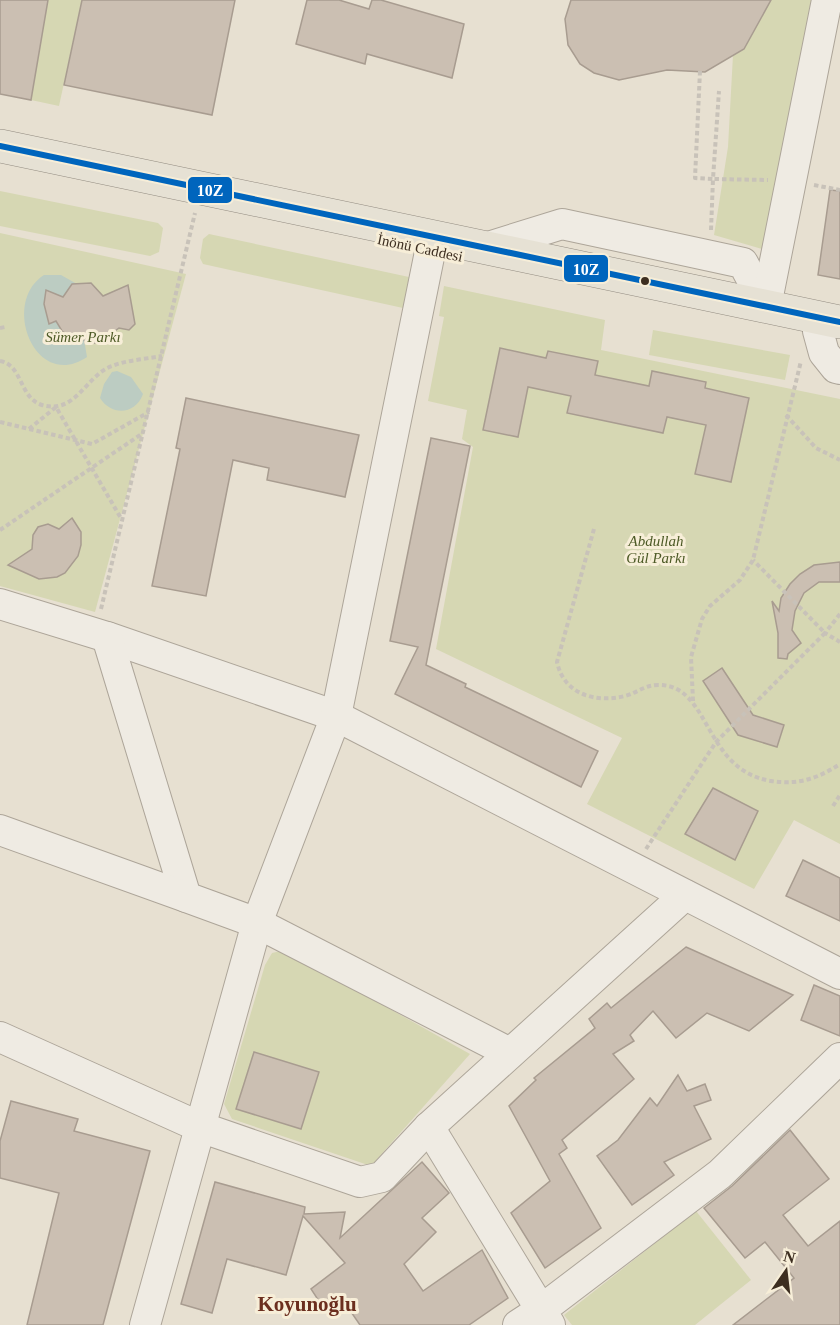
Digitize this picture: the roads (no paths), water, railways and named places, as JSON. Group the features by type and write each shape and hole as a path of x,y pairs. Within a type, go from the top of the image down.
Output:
{"main road":[{"name":"İnönü Caddesi","path":"0,146 833,330"},
{"name":"İnönü Caddesi","path":"0,160 198,201 431,243 485,248 766,306 833,330"}],"street":[{"path":"766,306 827,0"},
{"path":"485,248 562,224 743,263 766,306"},
{"path":"145,1325 257,923 336,716 431,243"},
{"path":"833,330 824,353 836,368 840,369"},
{"path":"0,604 101,635 336,716 840,974"},
{"path":"101,635 186,897"},
{"path":"0,830 257,923 510,1053"},
{"path":"0,1037 200,1127 360,1182 382,1177 429,1127 685,894"},
{"path":"429,1127 536,1320 720,1174 840,1058"}],"district":[{"name":"Koyunoğlu","path":"307,1304"}],"park label":[{"name":"Sümer Parkı","path":"83,337"},
{"name":"Abdullah Gül Parkı","path":"656,550"}]}
